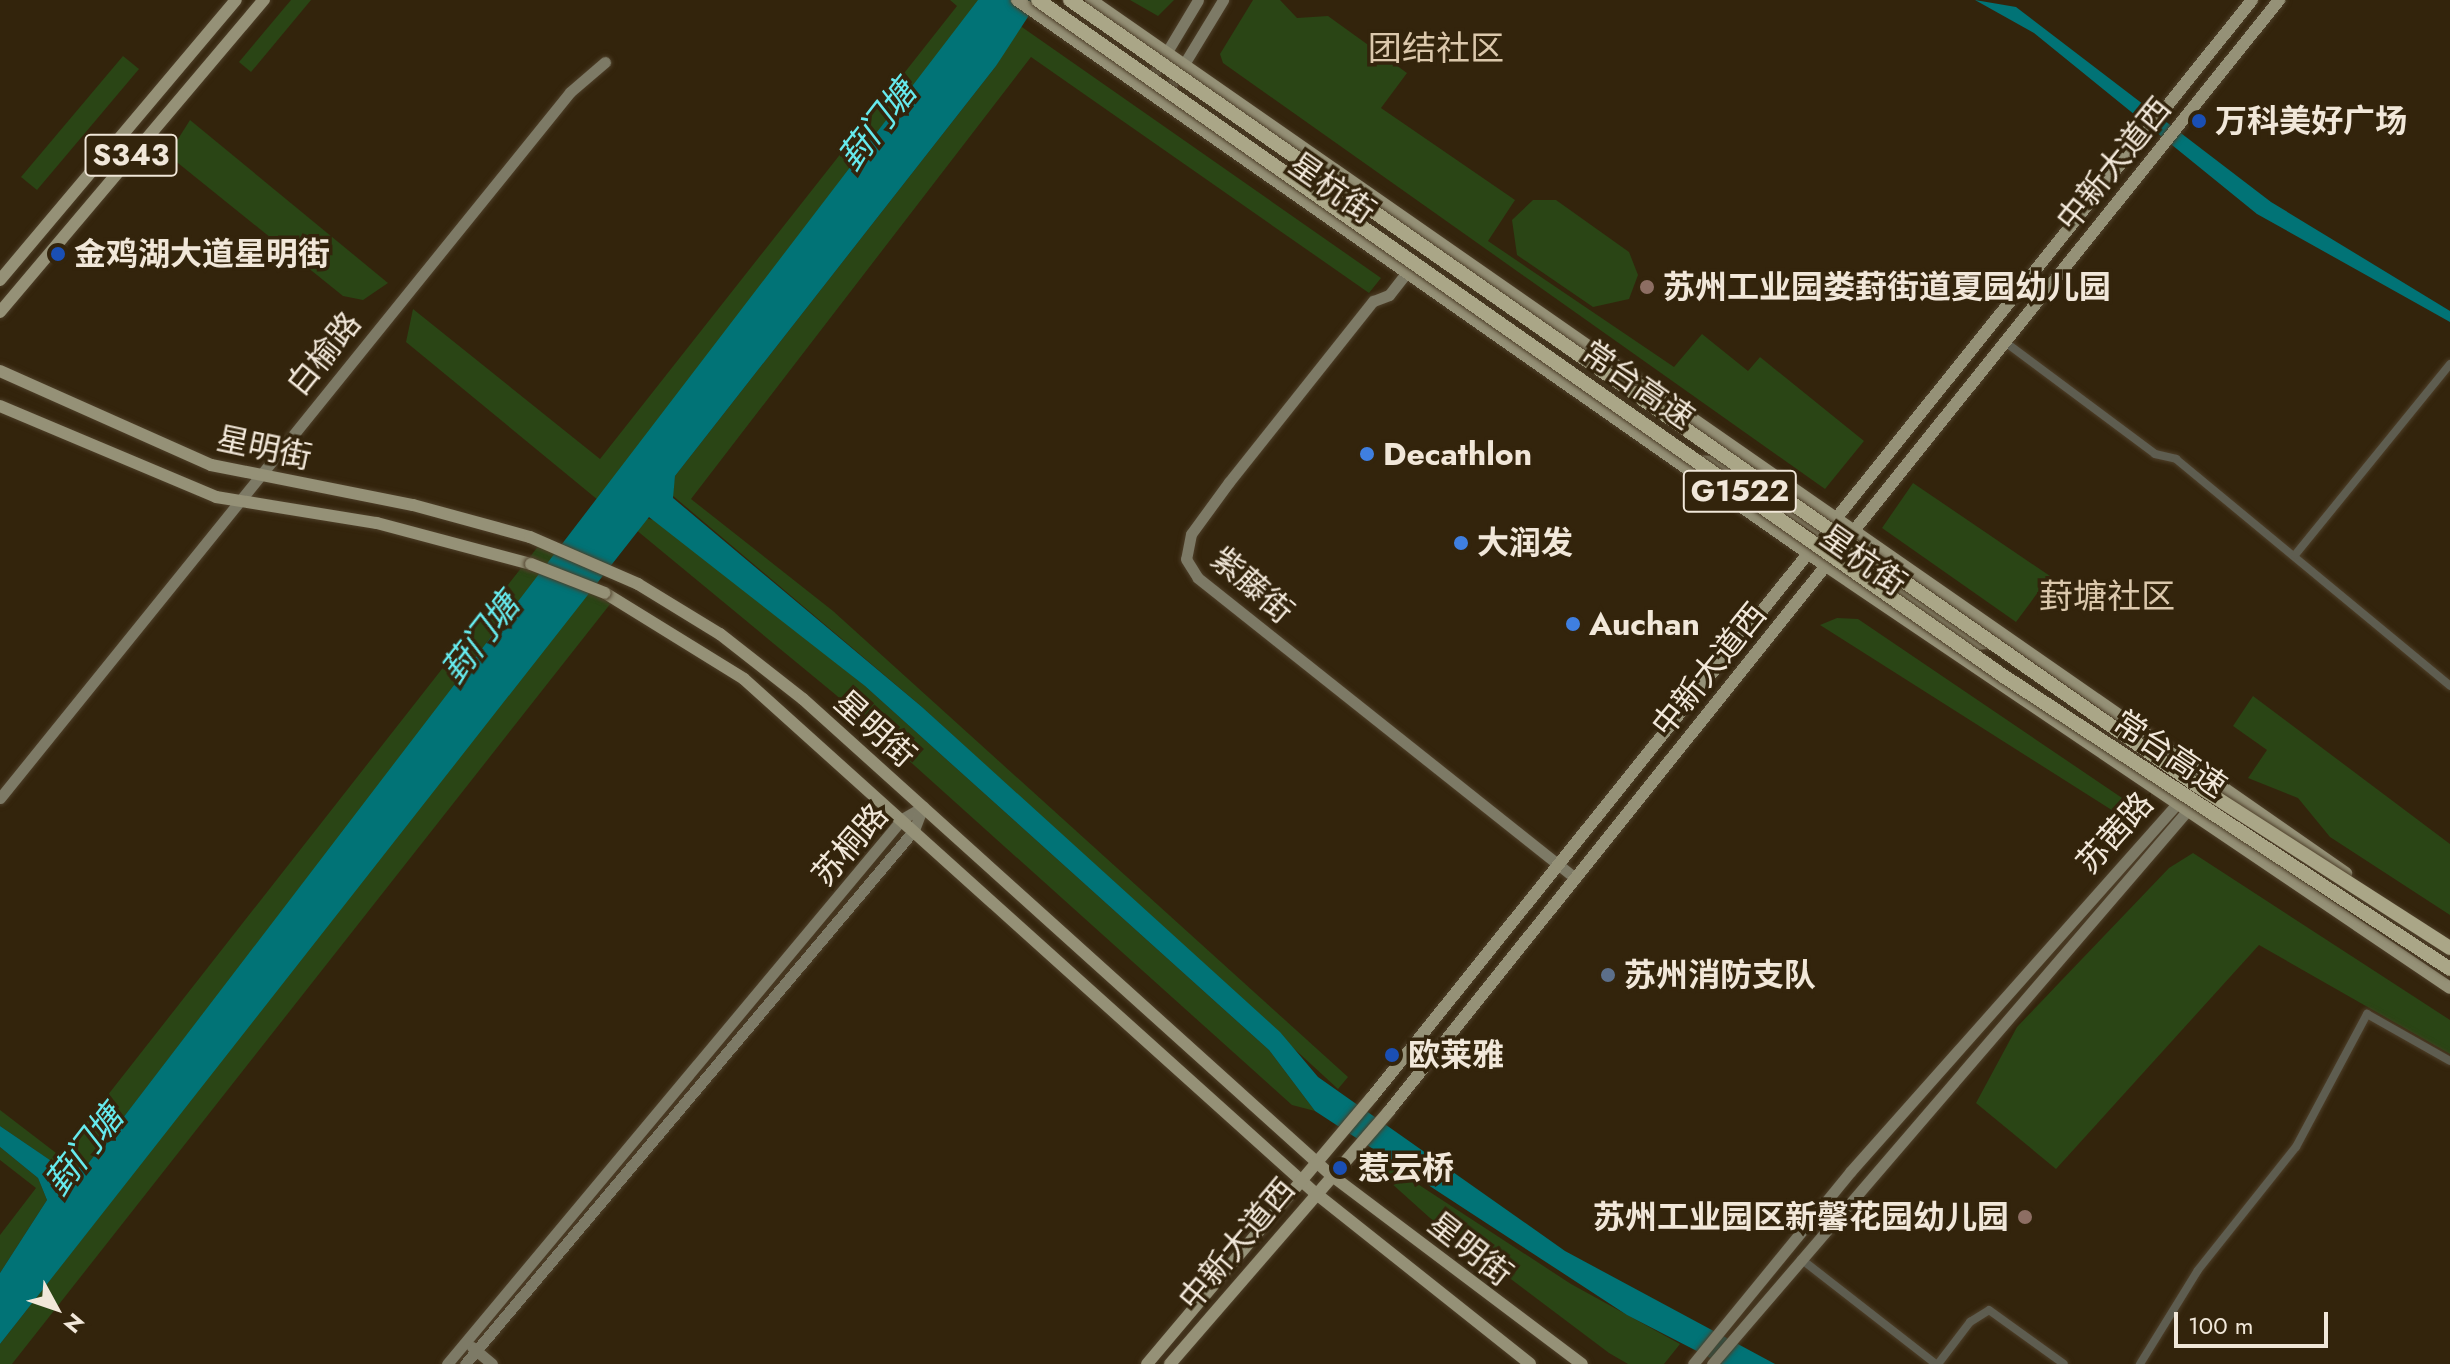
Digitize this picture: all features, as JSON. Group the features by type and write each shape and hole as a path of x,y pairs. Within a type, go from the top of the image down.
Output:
{"highway":[{"name":"常台高速","path":"1070,0 2196,785 2450,945"},
{"name":"常台高速","path":"1038,7 2005,677 2450,969"}],"main road":[{"name":"S343","path":"0,280 236,0"},
{"name":"S343","path":"0,312 264,0"},
{"name":"星杭街","path":"1017,0 1038,7 1145,89 1826,566 2173,804 2450,988"},
{"name":"星杭街","path":"1091,0 1852,533 2450,945"},
{"path":"1145,89 1198,0"},
{"path":"1161,100 1223,0"},
{"name":"中新大道西","path":"1147,1364 1372,1097 2252,0"},
{"name":"中新大道西","path":"1170,1364 1314,1192 1389,1111 2279,0"},
{"name":"白榆路","path":"0,798 570,92 605,62"},
{"path":"2137,144 2153,157"},
{"name":"紫藤街","path":"1407,272 1389,295 1373,301 1229,482 1191,534 1186,559 1198,578 1575,878"},
{"name":"星明街","path":"0,371 153,445 260,476 413,505 547,545 617,575 767,669 1331,1175 1582,1364"},
{"name":"星明街","path":"0,406 239,502 377,523 531,564 605,593 744,679 1314,1192 1530,1364"},
{"path":"1674,460 1715,462 1822,537 1852,533"},
{"path":"1809,554 1840,548 1977,644 2008,641"},
{"name":"苏茜路","path":"1694,1364 2173,804 2208,779"},
{"name":"苏茜路","path":"1712,1364 2188,814 2208,779"},
{"name":"苏桐路","path":"447,1364 902,819 923,807"},
{"name":"苏桐路","path":"465,1364 914,830 923,807"},
{"path":"466,1342 492,1364"}],"street":[{"path":"2005,342 2155,454 2176,459 2450,686"},
{"path":"2295,555 2450,364"},
{"path":"2140,1364 2198,1270 2296,1147 2367,1014 2450,1061"},
{"path":"1801,1259 1937,1364 1989,1310 2064,1364"}],"green space":[{"path":"291,0 311,0 251,72 239,62"},
{"path":"950,0 978,0 978,6 598,500 406,342 413,309 600,459 957,6"},
{"path":"1130,0 1174,0 1158,16"},
{"path":"1253,0 1280,0 1297,18 1328,16 1407,73 1381,108 1515,200 1488,241 1674,367 1702,334 1748,371 1760,357 1864,441 1825,489 1223,63 1220,54"},
{"path":"1019,25 1381,278 1369,293 1031,57 691,499 833,611 1348,1077 1338,1089 922,707 672,495 675,476 996,66"},
{"path":"123,56 139,69 37,190 21,177"},
{"path":"190,120 388,283 363,300 343,296 168,155"},
{"path":"1533,200 1556,200 1629,252 1638,275 1629,299 1593,307 1517,255 1512,220"},
{"path":"1913,483 2050,576 2016,622 1882,528"},
{"path":"645,518 662,522 865,686 1269,1050 1315,1111 1292,1105 836,695 635,529"},
{"path":"540,544 556,555 87,1165 64,1170 0,1126 0,1110 60,1156"},
{"path":"590,587 611,603 12,1364 0,1364 0,1344"},
{"path":"1837,618 1858,619 2128,802 2134,817 2120,834 2118,814 1820,625"},
{"path":"2253,696 2450,844 2450,915 2330,837 2298,798 2248,778 2267,750 2233,726"},
{"path":"2193,853 2450,1020 2450,1054 2259,945 2056,1169 1976,1103 2017,1027 2169,868"},
{"path":"0,1147 38,1178 47,1200 0,1273 0,1235 36,1188 0,1160"},
{"path":"1387,1164 1571,1284 1680,1344 1664,1364 1628,1364 1609,1353 1430,1218 1390,1182"}],"water":[{"path":"978,0 1039,0 996,66 675,476 673,498 922,707 1280,1032 1318,1077 1565,1251 1775,1364 1722,1364 1627,1315 1315,1111 1269,1050 865,686 649,517 0,1344 0,1273 47,1200 38,1178 0,1147 0,1126 66,1171 87,1165"},
{"path":"1975,0 2016,7 2271,202 2450,311 2450,322 2257,214 2034,33"}],"place":[{"name":"万科美好广场","path":"2199,121"},
{"name":"金鸡湖大道星明街","path":"58,254"},
{"name":"苏州工业园娄葑街道夏园幼儿园","path":"1647,287"},
{"name":"Decathlon","path":"1367,454"},
{"name":"大润发","path":"1461,543"},
{"name":"Auchan","path":"1573,624"},
{"name":"苏州消防支队","path":"1608,975"},
{"name":"欧莱雅","path":"1392,1055"},
{"name":"惹云桥","path":"1340,1168"},
{"name":"苏州工业园区新馨花园幼儿园","path":"2025,1217"}],"district":[{"name":"团结社区","path":"1436,49"},
{"name":"葑塘社区","path":"2107,597"}],"water label":[{"name":"葑门塘","path":"877,125"},
{"name":"葑门塘","path":"480,638"},
{"name":"葑门塘","path":"84,1150"}]}
